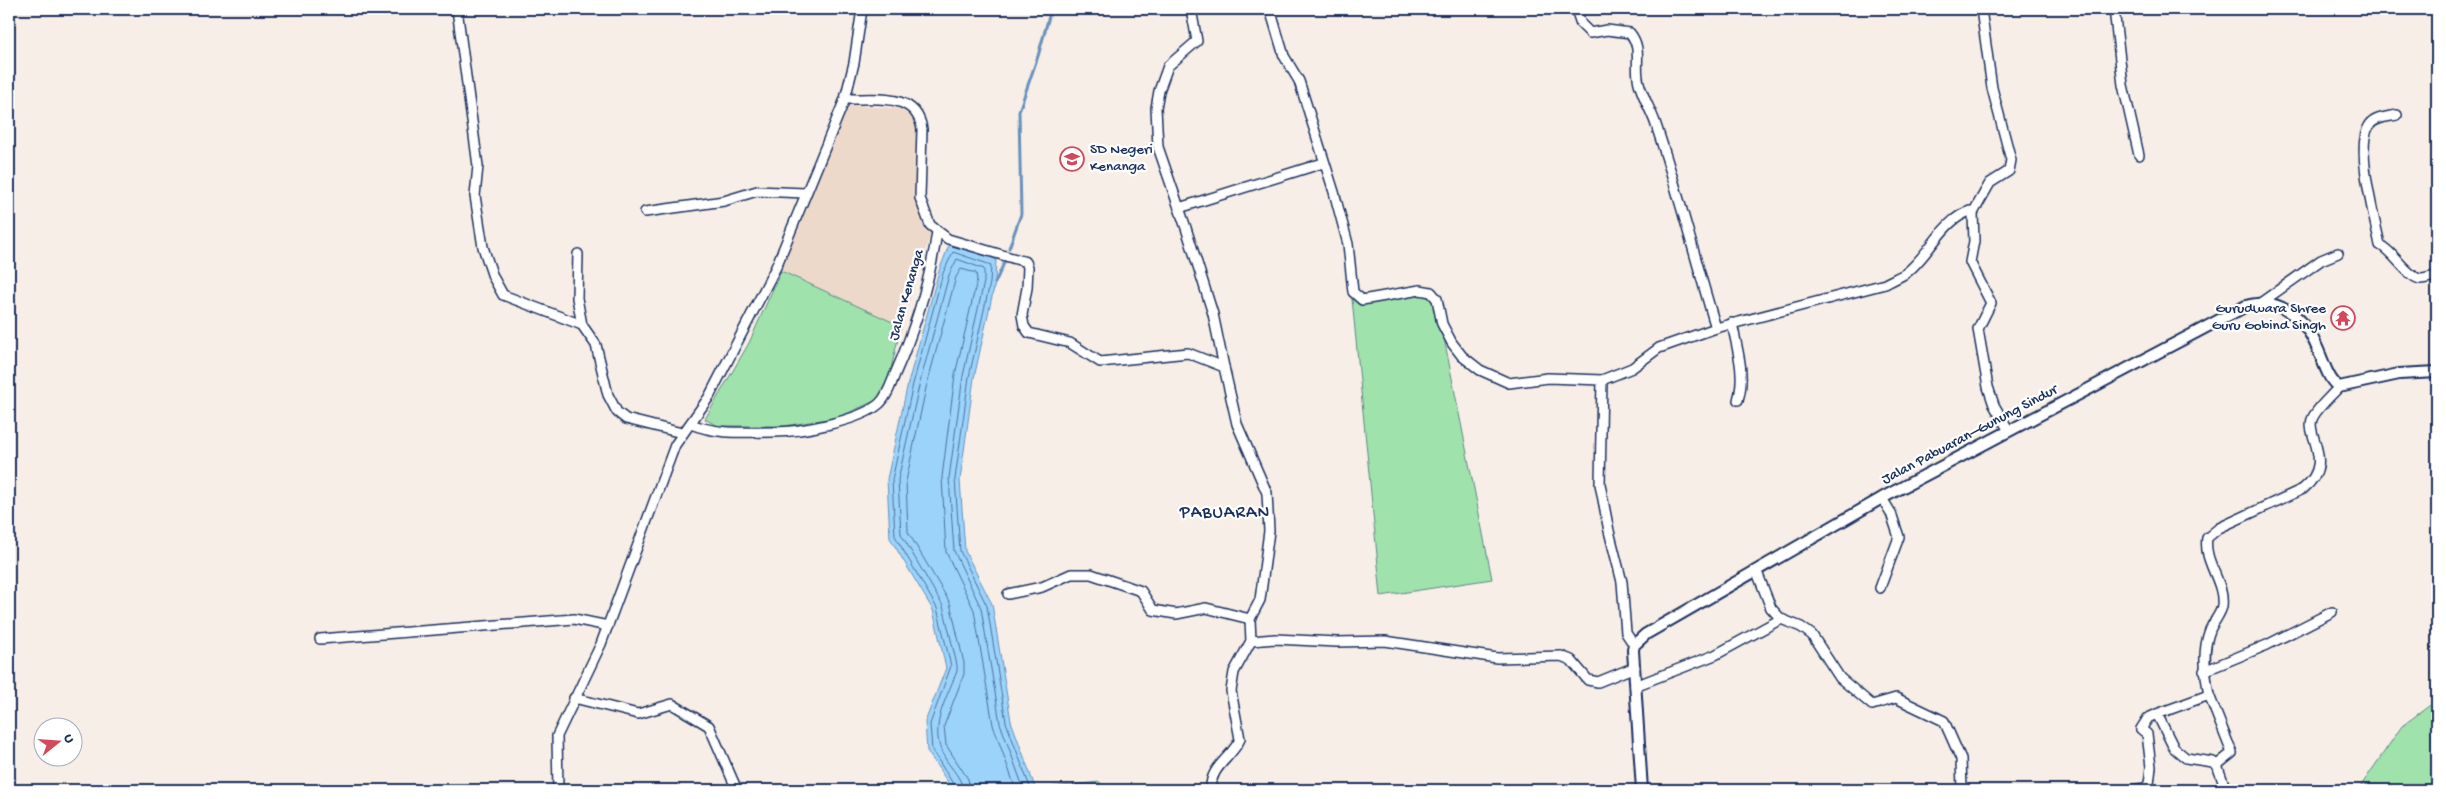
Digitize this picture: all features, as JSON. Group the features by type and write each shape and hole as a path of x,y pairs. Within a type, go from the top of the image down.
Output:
{"street":[{"path":"457,9 478,166 475,196 483,247 493,278 503,295 582,325"},
{"path":"558,790 557,736 601,644 675,445 709,398 776,268 805,193 845,100 854,63 862,9"},
{"path":"1191,9 1197,41 1168,66 1159,91 1156,108 1158,147 1213,314 1236,424 1267,493 1268,541 1260,600 1250,619 1251,641 1234,672 1231,691 1240,739 1218,766 1210,781 1212,790"},
{"path":"1270,9 1284,56 1299,81 1348,244 1353,292 1358,298 1370,299 1420,290 1432,292 1437,299 1442,324 1452,343 1462,356 1504,382 1548,378 1602,380 1632,368 1659,348 1716,328 1885,284 1906,273 1943,232 1964,213 1970,211 1973,213"},
{"path":"1576,9 1581,24 1590,33 1607,30 1630,33 1637,42 1638,55 1636,66 1640,83 1655,122 1716,328"},
{"path":"1981,9 1992,88 2011,160 2009,171 1990,183 1973,213 1974,241 1970,262 1991,303 1978,329 1988,387 1994,405 2009,431"},
{"path":"2114,9 2123,85 2139,155"},
{"path":"845,100 899,101 913,108 921,120 922,129 920,198 923,212 930,225 937,232 948,238 1026,262 1028,267 1027,288 1022,315 1024,326 1034,336 1070,343 1100,362 1188,353 1224,367"},
{"path":"2397,115 2377,119 2369,125 2365,135 2364,166 2380,245 2393,253 2412,276 2420,279 2437,276"},
{"path":"1179,208 1323,163"},
{"path":"645,212 724,201 757,191 805,193"},
{"name":"Jalan Kenanga","path":"691,424 724,432 796,432 827,425 869,410 880,404 888,392 914,332 937,232"},
{"path":"2262,302 2321,260 2338,253"},
{"path":"578,254 577,298 582,325 596,345 608,395 617,412 626,419 682,433"},
{"path":"2262,302 2278,306 2302,321 2318,345 2332,381 2339,387"},
{"name":"Jalan Pabuaran–Gunung Sindur","path":"1634,645 1646,634 1757,572 1882,498 2246,306 2262,302"},
{"path":"1732,323 1742,372 1742,387 1738,400"},
{"path":"2217,765 2232,753 2209,695 2204,671 2209,632 2222,606 2220,588 2207,553 2207,538 2219,528 2302,489 2310,483 2319,458 2310,425 2312,417 2339,387 2399,374 2437,372"},
{"path":"1602,380 1600,484 1608,531 1622,582 1626,633 1634,645 1642,790"},
{"path":"1880,588 1899,537 1891,514 1882,498"},
{"path":"1757,572 1771,608 1781,619 1801,626 1812,635 1840,678 1872,705 1896,698 1944,721 1961,759 1962,790"},
{"path":"1008,594 1042,587 1071,574 1091,574 1141,591 1153,610 1176,614 1206,608 1250,619"},
{"path":"2204,671 2267,645 2332,612"},
{"path":"320,639 574,618 608,626"},
{"path":"1635,686 1715,655 1781,619"},
{"path":"1251,641 1274,639 1337,642 1384,641 1497,658 1561,656 1571,660 1588,680 1598,682 1635,667"},
{"path":"2131,790 2145,788 2149,784 2150,767 2147,734 2141,729 2148,718 2209,695"},
{"path":"574,698 638,714 672,704 709,726 737,790"},
{"path":"2157,714 2174,748 2186,758 2213,762 2217,765 2226,790"}],"shaded area":[{"path":"847,105 904,109 912,115 917,124 917,202 923,224 931,233 901,326 781,271"}],"green space":[{"path":"781,271 901,326 889,377 877,400 839,417 785,426 718,426 705,419 749,343"},
{"path":"1434,288 1492,579 1381,596 1352,299"},
{"path":"2437,700 2437,790 2358,790 2402,726"},
{"path":"1100,782 1103,790 1052,790 1052,787"}],"water":[{"path":"949,245 996,259 995,283 974,378 960,480 965,551 992,604 1011,721 1036,790 953,790 927,751 925,722 946,668 933,610 890,538 887,479 908,383 939,271"}],"waterway":[{"path":"1009,248 1021,214 1019,111 1038,56 1051,9"},
{"path":"995,283 1004,263"}],"place":[{"name":"SD Negeri Kenanga","path":"1072,159"},
{"name":"Gurudwara Shree Guru Gobind Singh","path":"2343,318"}],"district":[{"name":"PABUARAN","path":"1225,513"}]}
